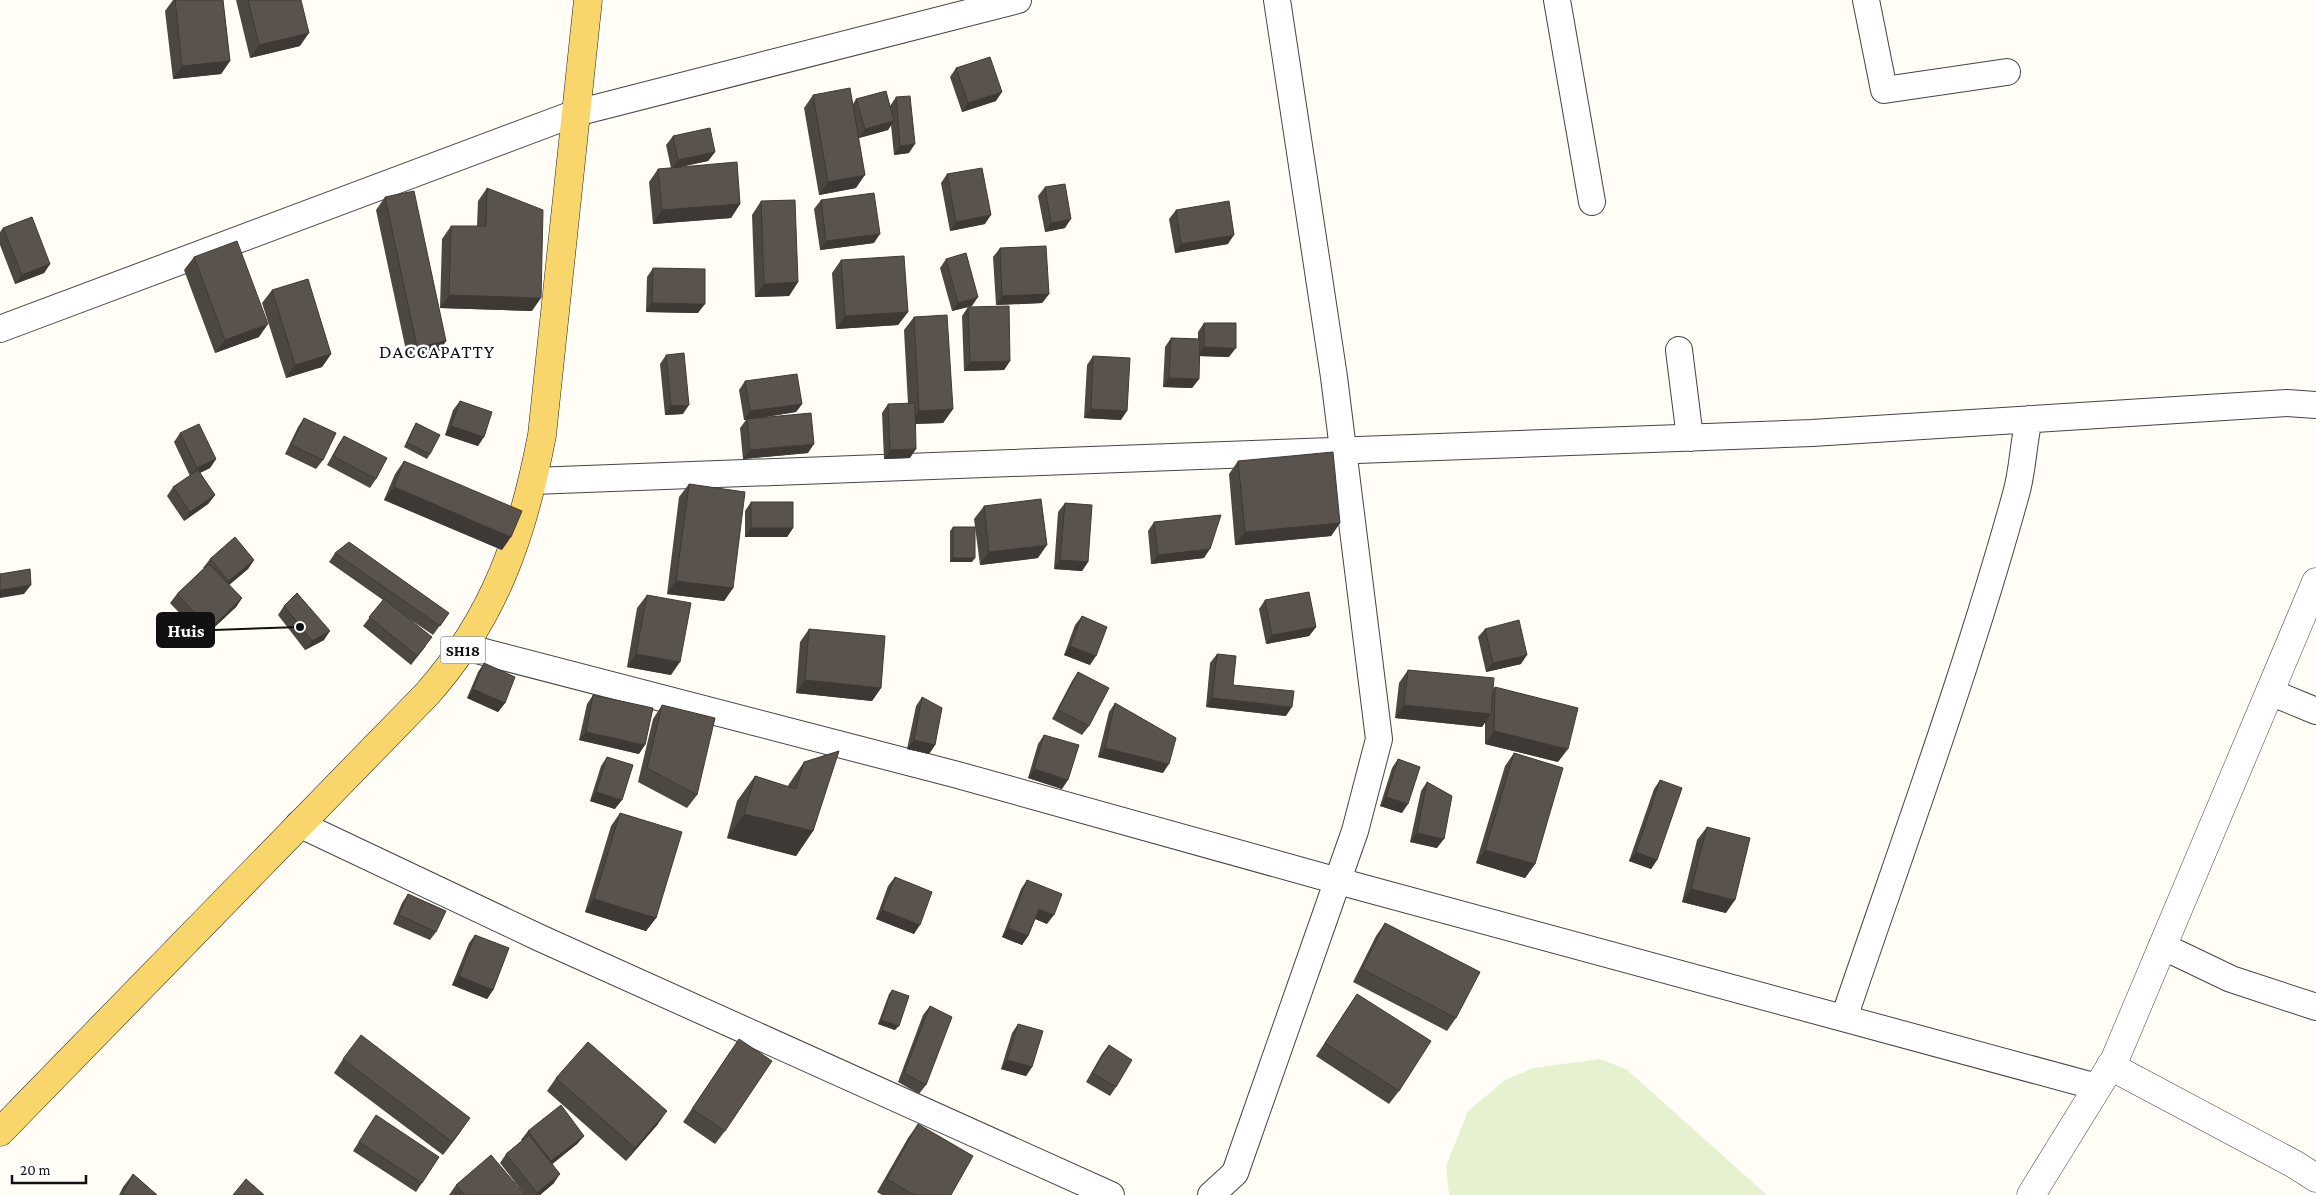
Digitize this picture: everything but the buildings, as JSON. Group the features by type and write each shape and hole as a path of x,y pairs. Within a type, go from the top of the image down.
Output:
{"main road":[{"name":"SH18","path":"0,1132 427,694 465,647 481,620 505,570 520,530 533,481 542,435 588,0"}],"street":[{"path":"0,329 576,113 1018,0"},
{"path":"1211,1195 1235,1172 1355,831 1379,739 1334,376 1278,0"},
{"path":"1557,0 1592,202"},
{"path":"1866,0 1884,90 2007,72"},
{"path":"1679,350 1690,438"},
{"path":"533,481 1812,433 2287,403 2316,405"},
{"path":"1844,1018 1950,714 2017,491 2024,439 2029,419"},
{"path":"2031,1195 2104,1077 2162,946 2316,582"},
{"path":"465,647 954,774 1338,881 1844,1018 2104,1077 2294,1164 2316,1178"},
{"path":"2270,692 2316,711"},
{"path":"299,824 540,938 1111,1195"},
{"path":"2162,946 2231,979 2316,1007"}],"green space":[{"path":"1600,1059 1626,1069 1767,1195 1449,1195 1446,1166 1468,1111 1505,1080 1533,1068"}],"place":[{"name":"Huis","path":"300,627"}],"district":[{"name":"DACCAPATTY","path":"437,351"}]}
